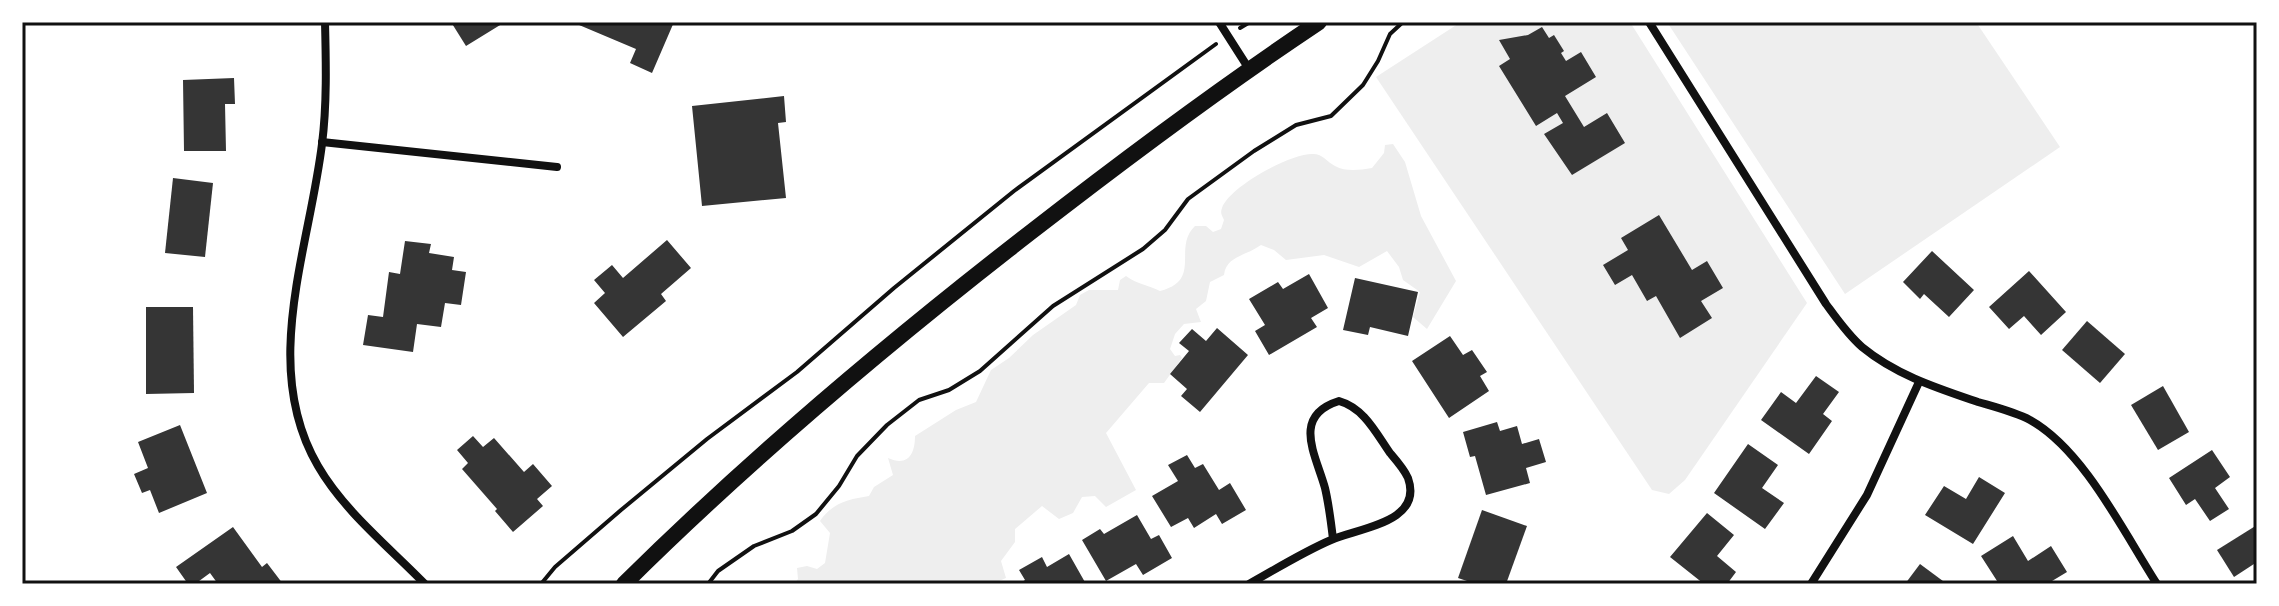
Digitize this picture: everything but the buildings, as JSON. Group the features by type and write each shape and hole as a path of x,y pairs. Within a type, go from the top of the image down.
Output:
{"main road":[{"path":"624,584 721,491 955,291 1113,168 1319,22"}],"street":[{"path":"325,22 322,142 295,301 289,356 295,407 308,447 339,496 425,584"},
{"path":"1219,22 1249,69"},
{"path":"1649,22 1826,304 1860,345 1884,363 1919,382 2029,419 2047,431 2086,472 2157,584"},
{"path":"322,142 557,167"},
{"path":"1811,584 1867,495 1919,382"},
{"path":"1249,584 1333,539 1380,525 1406,506 1408,479 1366,419 1350,404 1339,401 1319,412 1311,425 1309,440 1328,501 1333,539"}],"path":[{"path":"541,584 555,567 707,439 797,372 1014,191 1250,22"},
{"path":"708,584 718,571 754,546 792,531 816,514 839,486 857,456 887,425 919,400 949,390 980,371 1053,306 1143,249 1165,230 1188,199 1254,151 1296,125 1331,116 1363,85 1390,34 1403,22"}],"shaded area":[{"path":"1461,22 1630,22 1807,303 1685,480 1669,494 1652,490 1376,77"},
{"path":"1667,22 1976,22 2060,147 1845,294"},
{"path":"1393,144 1405,162 1421,216 1456,281 1427,329 1413,317 1420,292 1403,280 1399,267 1387,251 1359,267 1324,255 1286,260 1274,250 1261,245 1233,260 1224,275 1210,282 1206,301 1196,309 1201,322 1184,324 1175,334 1170,349 1175,356 1182,358 1164,383 1149,383 1106,433 1136,490 1106,507 1095,496 1082,497 1073,513 1059,519 1042,506 1015,529 1015,542 1001,561 1006,578 992,584 794,584 798,579 797,568 807,566 817,569 825,563 830,533 820,521 825,515 842,503 869,496 874,487 893,475 888,458 905,460 912,453 915,436 956,410 976,402 991,370 1076,305 1080,295 1089,290 1118,290 1120,280 1126,276 1160,291 1173,286 1184,271 1186,244 1195,226 1206,226 1213,232 1221,229 1224,220 1222,208 1248,181 1276,165 1303,155 1320,155 1344,169 1372,168 1384,153 1385,145"}]}
